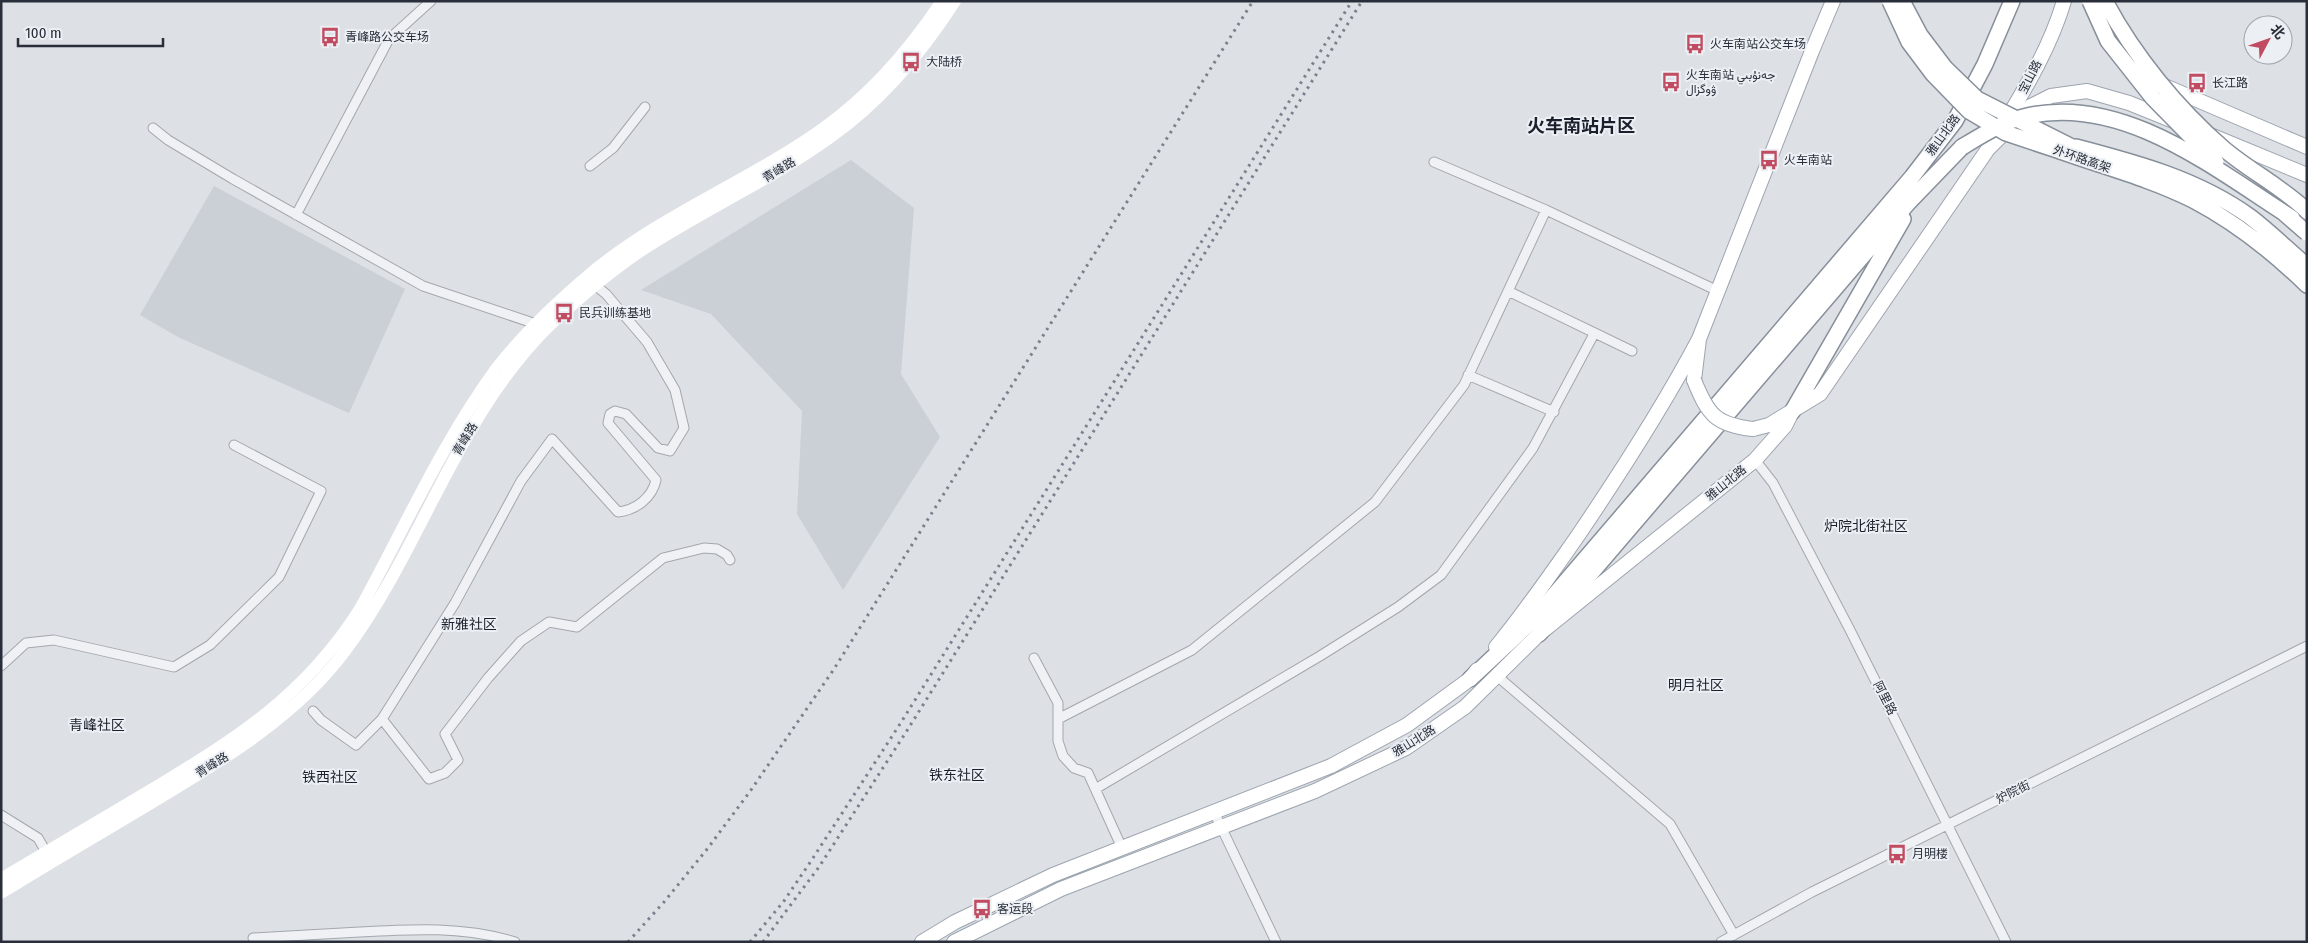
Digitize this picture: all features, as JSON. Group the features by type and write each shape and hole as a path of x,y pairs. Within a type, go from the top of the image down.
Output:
{"highway":[{"name":"外环路高架","path":"1890,1 1909,42 1933,74 1969,112 2006,132 2153,182 2193,200 2235,225 2270,252 2307,285"},
{"name":"外环路高架","path":"1902,1 1920,35 1946,68 1977,99 2070,146 2153,168 2193,184 2248,216 2307,266"},
{"name":"雅山北路","path":"1470,679 1532,621 1912,177 1956,121 1985,64 2012,1"},
{"path":"2091,1 2108,41 2153,98 2214,161 2292,218 2307,232"},
{"path":"2105,1 2122,34 2164,88 2224,149 2307,211"},
{"path":"1540,634 1908,202 1962,147 1991,130 2027,116 2064,112 2100,117 2141,127 2187,151 2292,218"},
{"path":"1792,412 1924,185"}],"main road":[{"name":"青峰路","path":"1,893 49,857 234,738 295,690 326,658 360,609 459,424 497,368 540,328 589,275 625,248 695,203 800,144 844,112 894,64 914,41 942,1"},
{"name":"青峰路","path":"540,328 639,252 794,161 849,124 904,70 955,1"},
{"path":"1833,1 1699,338 1694,380 1703,401 1718,420 1732,427 1753,429 1769,425 1820,394 1831,381 1988,149 2031,106 2052,96 2087,92 2129,103 2307,174"},
{"name":"宝山路","path":"1988,149 2026,88 2060,16 2064,1"},
{"path":"2091,1 2103,33 2130,66 2151,80 2307,147"},
{"name":"雅山北路","path":"922,942 955,922 1044,880 1331,766 1407,725 1470,679 1523,615 1593,513 1668,398 1699,338"},
{"name":"雅山北路","path":"954,942 1061,889 1315,792 1406,748 1465,707 1540,634 1755,460 1785,426 1792,412"},
{"name":"青峰路","path":"1,879 49,857"}],"street":[{"path":"296,215 389,39 431,1"},
{"path":"590,166 613,148 644,107"},
{"path":"153,128 184,150 424,286 540,328"},
{"path":"1434,162 1546,210 1718,291"},
{"path":"1058,719 1192,650 1375,502 1464,385 1546,210"},
{"path":"313,711 321,720 356,745 382,719 455,603 521,481 552,439 618,512 626,512 645,501 654,490 656,480 608,423 610,414 615,411 626,414 658,448 670,452 684,428 675,390 647,342 606,294 595,285"},
{"path":"1508,291 1632,351"},
{"path":"1097,788 1320,656 1398,607 1441,575 1533,448 1554,412 1594,334"},
{"path":"1468,375 1554,412"},
{"path":"1,666 26,644 54,640 174,667 210,645 279,577 321,491 234,445"},
{"name":"阿里路","path":"1755,460 1778,492 1949,824 2006,942"},
{"path":"382,719 429,779 445,773 458,760 445,734 488,678 521,641 549,622 577,627 664,558 704,548 717,549 727,555 730,560"},
{"name":"炉院街","path":"1722,942 1812,892 2307,646"},
{"path":"1034,658 1058,702 1058,741 1063,756 1074,768 1088,773 1097,788 1122,848"},
{"path":"1497,676 1670,824 1734,935"},
{"path":"1214,812 1276,942"},
{"path":"1,815 38,838 49,857"},
{"path":"253,938 402,930 455,930 499,937 515,942"}],"shaded area":[{"path":"851,160 914,208 901,374 940,437 843,590 797,514 802,411 711,314 641,290"},
{"path":"214,186 405,289 349,413 178,337 140,315"}],"railway":[{"path":"628,942 708,848 751,790 834,669 1253,1"},
{"path":"750,942 784,901 900,724 1352,1"},
{"path":"763,942 819,867 908,729 1362,1"}],"place":[{"name":"青峰路公交车场","path":"330,37"},
{"name":"火车南站公交车场","path":"1695,44"},
{"name":"大陆桥","path":"911,62"},
{"name":"火车南站 جەنۇبىي ۋوگزال","path":"1671,82"},
{"name":"长江路","path":"2197,83"},
{"name":"火车南站","path":"1769,160"},
{"name":"民兵训练基地","path":"564,313"},
{"name":"月明楼","path":"1897,854"},
{"name":"客运段","path":"982,909"}],"district":[{"name":"火车南站片区","path":"1581,126"},
{"name":"炉院北街社区","path":"1866,526"},
{"name":"新雅社区","path":"469,624"},
{"name":"明月社区","path":"1696,685"},
{"name":"青峰社区","path":"97,725"},
{"name":"铁东社区","path":"957,775"},
{"name":"铁西社区","path":"330,777"}]}
